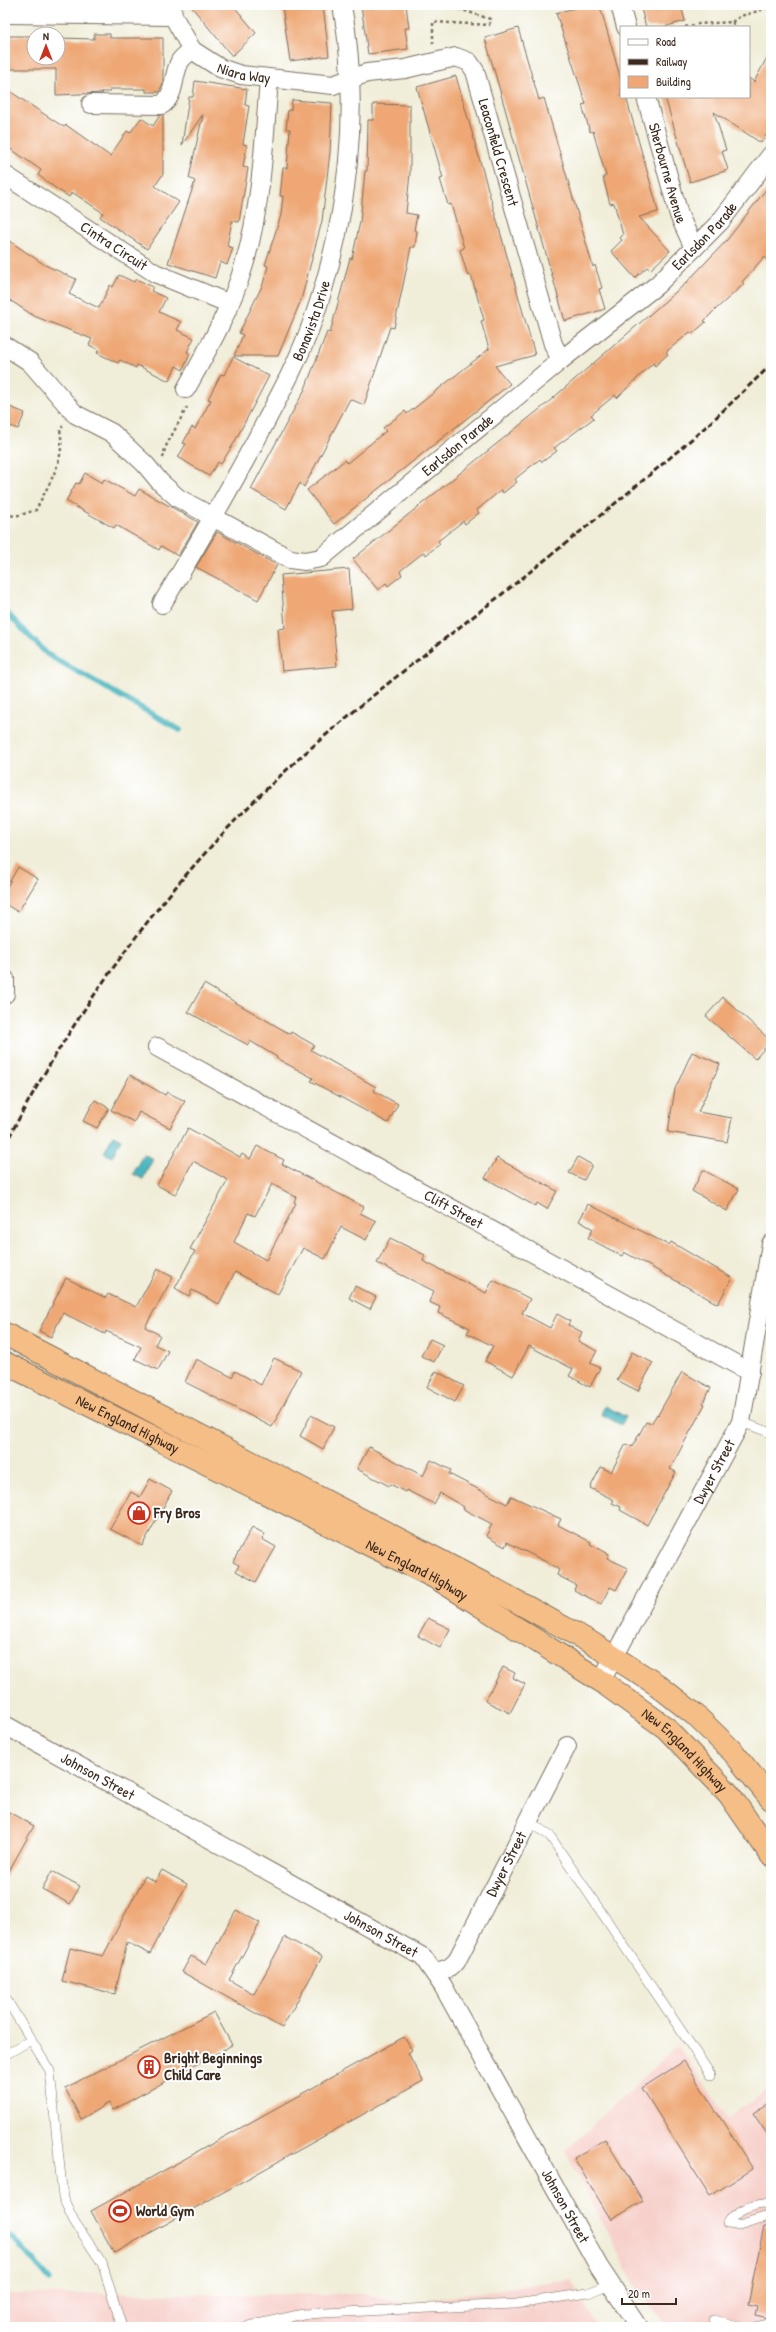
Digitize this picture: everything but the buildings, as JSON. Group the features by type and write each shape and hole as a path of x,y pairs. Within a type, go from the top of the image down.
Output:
{"highway":[{"name":"New England Highway","path":"7,1343 492,1588 614,1658 656,1684 694,1714 733,1752 771,1799"},
{"name":"New England Highway","path":"5,1363 438,1579 601,1681 666,1728 729,1794 771,1855"}],"street":[{"name":"Bonavista Drive","path":"162,604 214,516 287,382 313,320 329,268 340,214 348,163 351,113 350,79 342,5"},
{"path":"620,5 626,26"},
{"name":"Niara Way","path":"173,11 192,50 220,68 241,75 333,85 350,79"},
{"path":"5,14 173,11"},
{"path":"91,104 162,105 171,98 176,73 181,60 192,50"},
{"name":"Leaconfield Crescent","path":"350,79 367,73 405,69 456,57 469,62 476,71 553,344 561,360"},
{"path":"186,389 230,304 244,266 254,224 262,179 269,79"},
{"name":"Sherbourne Avenue","path":"646,98 679,215 694,248"},
{"name":"Earlsdon Parade","path":"75,414 112,433 145,464 160,482 178,498 290,558 305,561 321,558 561,360 657,285 720,222 771,155"},
{"name":"Cintra Circuit","path":"5,175 156,273 230,304"},
{"path":"5,346 30,362 75,414"},
{"path":"5,979 5,994"},
{"name":"Clift Street","path":"157,1047 750,1372"},
{"name":"Dwyer Street","path":"601,1681 741,1422 771,1244"},
{"name":"Johnson Street","path":"5,1725 411,1948 423,1957 436,1972 609,2284 639,2327"},
{"name":"Dwyer Street","path":"436,1972 449,1968 456,1962 567,1746"}],"lane":[{"path":"741,1422 771,1432"},
{"path":"529,1821 550,1836 711,2075"},
{"path":"5,1997 50,2071 63,2198 74,2221 102,2263 122,2327"},
{"path":"5,2055 31,2040"},
{"path":"771,2208 767,2204 757,2204 732,2215 727,2224 739,2225 771,2215"},
{"path":"244,2327 303,2314 516,2304 588,2293 609,2284"},
{"path":"713,2320 743,2327"},
{"path":"754,2327 771,2323"}],"path":[{"path":"433,62 434,22 489,24 490,19 447,5"},
{"path":"689,26 732,22 741,16 771,7"},
{"path":"732,22 735,26"},
{"path":"160,482 166,474 163,459 165,448 194,394 186,389"},
{"path":"5,516 20,516 36,510 62,457 63,445 60,430 75,414"}],"shaded area":[{"path":"678,2045 728,2119 771,2087 771,2327 668,2327 635,2285 565,2151"},
{"path":"571,2279 597,2327 5,2327 5,2294 365,2294 407,2303"}],"water":[{"path":"113,1135 121,1139 112,1157 104,1153"},
{"path":"143,1154 153,1159 143,1179 133,1174"},
{"path":"605,1406 626,1417 621,1425 601,1414"}],"waterway":[{"path":"5,611 47,654 180,730"},
{"path":"5,2235 14,2239 50,2280"}],"railway":[{"path":"5,1145 34,1091 66,1039 100,987 136,937 175,888 215,842 258,797 303,755 351,714 646,478 704,428 771,365"}],"place":[{"name":"Fry Bros","path":"139,1513"},
{"name":"Bright Beginnings Child Care","path":"149,2067"},
{"name":"World Gym","path":"120,2211"}]}
